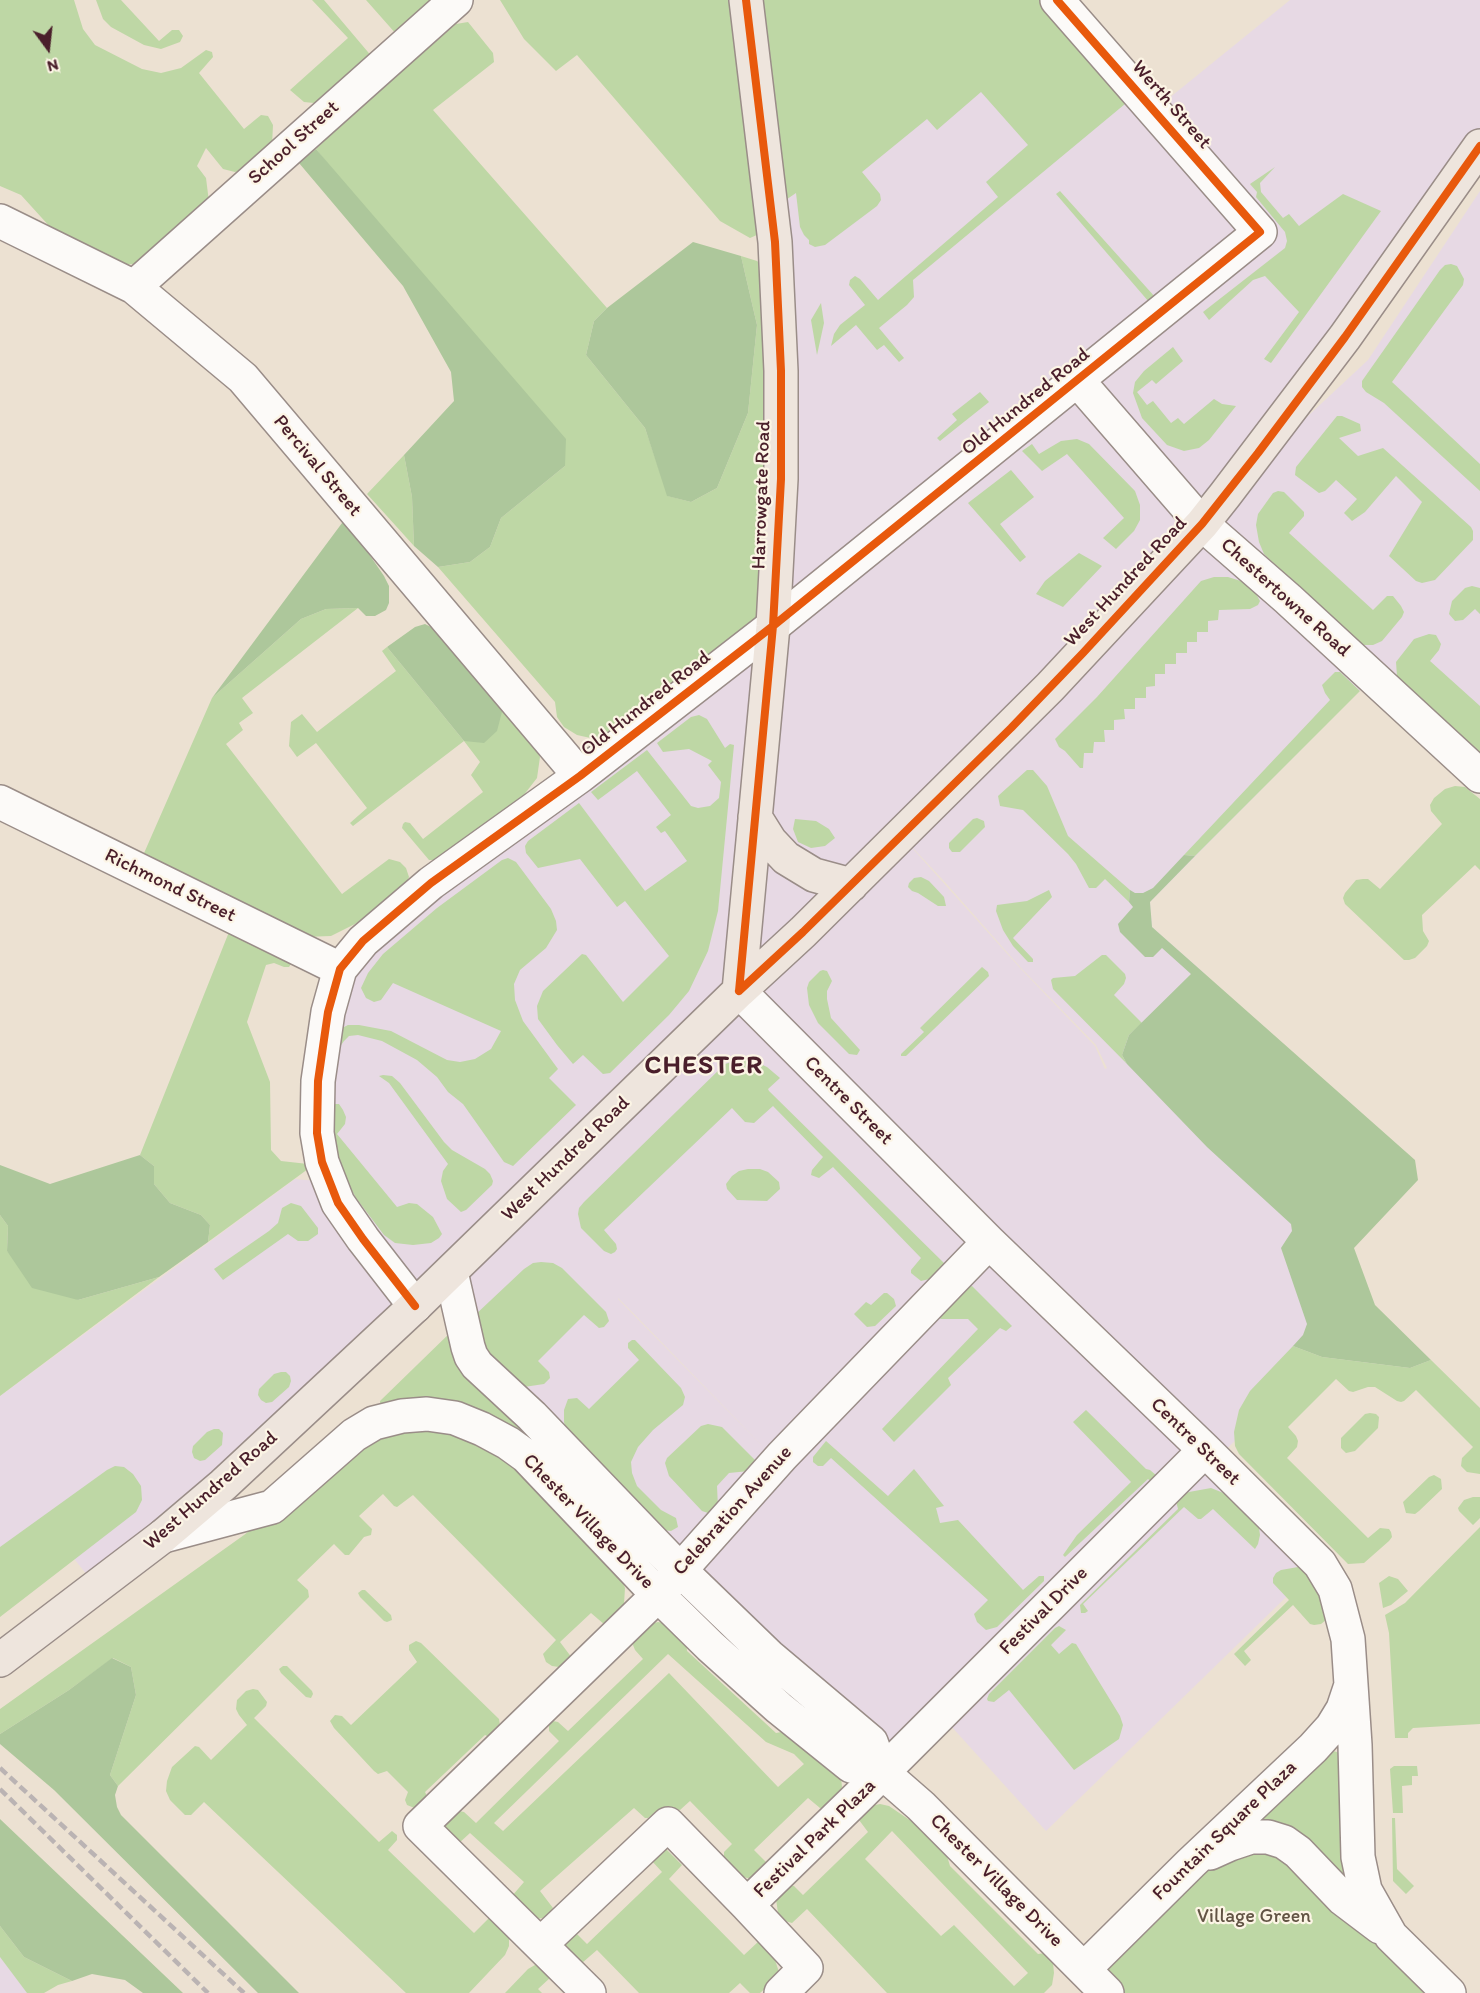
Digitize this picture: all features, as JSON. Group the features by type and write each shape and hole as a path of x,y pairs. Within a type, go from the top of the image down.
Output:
{"main road":[{"name":"Harrowgate Road","path":"739,991 773,626 781,479 781,371 776,242 746,0"},
{"name":"West Hundred Road","path":"0,1660 163,1536 223,1485 451,1272 739,991 803,932 1050,687 1202,524 1345,337 1480,146"},
{"path":"756,817 770,841 786,858 814,875 850,885"}],"street":[{"name":"School Street","path":"134,287 456,0"},
{"name":"Werth Street","path":"1057,0 1260,232"},
{"name":"Percival Street","path":"0,222 134,287 243,378 580,776"},
{"name":"Old Hundred Road","path":"415,1306 338,1203 322,1162 317,1133 318,1081 328,1012 340,969 363,941 431,883 580,776 773,626 1260,232"},
{"name":"Chestertowne Road","path":"1078,381 1202,524 1282,594 1480,776"},
{"name":"Richmond Street","path":"0,802 340,969"},
{"name":"Centre Street","path":"739,991 989,1242 1320,1564 1335,1589 1348,1638 1352,1683 1358,1857 1365,1890 1391,1936 1449,1993"},
{"name":"Celebration Avenue","path":"541,1944 420,1826 658,1595 782,1456 989,1242"},
{"name":"Chester Village Drive","path":"451,1272 468,1347 477,1365 532,1416 680,1570 769,1656 871,1742 882,1772 921,1806 1107,1993"},
{"name":"Chester Village Drive","path":"163,1536 272,1507 354,1436 374,1423 402,1416 428,1414 455,1418 482,1428 526,1456 658,1595 779,1708 851,1766 882,1772"},
{"name":"Festival Drive","path":"882,1772 1205,1450"},
{"name":"Fountain Square Plaza","path":"1084,1969 1191,1863 1313,1748 1332,1727 1352,1683"},
{"name":"Festival Park Plaza","path":"747,1905 882,1772"},
{"name":"Festival Park Plaza","path":"541,1944 668,1824 806,1968 781,1993"},
{"path":"1191,1863 1230,1844 1251,1837 1268,1837 1284,1842 1298,1852 1343,1899 1391,1936"},
{"path":"541,1944 589,1993"}],"shaded area":[{"path":"1290,0 1480,0 1480,143 1204,513 1368,360 1480,191 1480,775 1372,678 1150,902 1152,927 1204,973 1120,1055 1296,1216 1315,1330 1241,1435 1215,1460 1319,1565 1046,1831 941,1715 883,1772 532,1416 452,1273 415,1306 363,1239 319,1081 363,942 774,627 774,208 1062,8 1147,105 1168,99","holes":["896,830 1021,968 1096,1045 1107,1068 1105,1069 1095,1046 1020,968","618,1299 637,1317 777,1461"]},
{"path":"295,1179 328,1182 413,1306 95,1585 60,1541 0,1571 0,1396"},
{"path":"0,1942 33,1993 0,1993"}],"green space":[{"path":"0,0 74,0 83,29 95,45 142,69 161,73 181,68 206,50 212,52 213,57 199,73 244,129 261,115 268,116 273,125 272,145 246,170 235,172 223,169 206,148 197,166 206,178 209,202 140,263 125,265 51,228 21,195 0,186"},
{"path":"96,0 121,0 159,41 172,30 179,30 183,36 180,42 161,49 144,45 111,27 103,19"},
{"path":"312,0 324,0 373,58 327,98 314,103 304,102 290,90 348,38"},
{"path":"366,0 438,0 397,35"},
{"path":"500,0 736,0 759,234 750,238 720,221 577,55 556,71 524,39"},
{"path":"748,0 1055,0 1123,92 1125,104 913,280 914,297 879,328 904,358 899,362 884,345 877,350 856,325 831,346 834,334 840,325 865,305 849,285 850,280 855,276 860,279 878,300 998,197 986,182 1028,145 981,92 937,130 927,119 862,172 880,194 881,200 877,206 825,245 815,247 809,244 809,240 800,227 796,193 774,208"},
{"path":"468,22 493,53 494,62 433,110 607,308 594,321 586,355 645,428 668,496 691,502 717,488 748,413 757,325 741,256 757,261 766,269 765,613 615,733 595,739 577,735 564,727 557,717 555,702 438,567 470,562 490,547 501,518 565,466 316,149 341,124 456,24"},
{"path":"316,149 566,439 565,466 501,518 490,547 470,562 438,567 414,546 412,497 404,455 454,401 451,372 403,286 299,163"},
{"path":"1275,167 1260,183 1261,192 1283,218 1289,214 1299,226 1343,194 1381,211 1271,363 1264,359 1299,312 1265,276 1253,280 1209,320 1203,312 1285,248 1287,241 1285,232 1256,197 1257,192 1250,184"},
{"path":"1060,191 1155,297 1149,302 1056,194"},
{"path":"693,242 741,256 757,325 748,413 717,488 691,502 667,496 645,428 586,355 594,321 607,308"},
{"path":"1445,265 1457,266 1464,279 1463,285 1392,382 1480,464 1480,491 1384,403 1362,387 1362,381 1440,270"},
{"path":"821,303 824,323 817,355 811,320"},
{"path":"1173,347 1183,361 1156,384 1152,380 1137,392 1147,405 1153,401 1171,423 1178,418 1184,424 1214,399 1222,404 1236,406 1209,440 1199,448 1184,451 1167,445 1142,418 1133,393 1135,382 1144,371"},
{"path":"980,392 989,402 940,441 937,438 957,420 952,414"},
{"path":"1337,416 1360,424 1361,431 1339,438 1358,456 1383,448 1471,527 1473,540 1435,580 1422,583 1416,581 1389,556 1422,502 1396,476 1365,512 1352,521 1344,513 1357,499 1336,480 1325,491 1319,493 1295,475 1296,467"},
{"path":"1077,439 1089,444 1135,491 1140,505 1140,520 1134,531 1116,549 1103,538 1124,518 1067,454 1042,471 1022,451 1032,444 1039,454 1061,441"},
{"path":"404,455 412,497 414,546 367,494"},
{"path":"1011,470 1034,497 1000,524 1026,557 1020,562 968,503"},
{"path":"1284,492 1304,512 1304,516 1289,533 1373,610 1387,596 1393,596 1401,606 1404,612 1402,617 1382,641 1373,645 1364,645 1356,641 1264,554 1256,525 1258,514 1273,493"},
{"path":"345,519 389,586 389,603 386,610 375,616 366,616 358,608 326,609 301,619 212,698"},
{"path":"1079,553 1102,566 1063,607 1036,594 1045,581"},
{"path":"1214,577 1228,577 1244,582 1255,592 1260,601 1258,605 1250,609 1219,610 1218,620 1208,621 1208,632 1197,632 1197,642 1187,642 1187,653 1176,653 1176,664 1165,664 1165,674 1155,674 1155,686 1146,687 1146,698 1135,698 1135,709 1124,709 1125,719 1114,720 1114,730 1104,730 1105,742 1094,742 1093,753 1084,753 1083,768 1080,768 1059,747 1055,739 1097,697 1201,581"},
{"path":"1472,586 1480,588 1480,614 1475,609 1463,620 1455,621 1449,614 1452,601 1465,588"},
{"path":"358,608 242,698 253,713 239,723 243,730 226,744 342,894 389,859 400,862 406,868 409,877 405,886 355,924 331,936 304,937 141,860 212,698 301,619 326,609"},
{"path":"425,624 435,629 503,708 497,731 484,743 464,741 387,647 415,627"},
{"path":"1429,634 1436,635 1441,644 1430,661 1480,706 1480,755 1397,676 1396,662 1414,639"},
{"path":"387,647 464,741 353,826 350,823 367,808 316,743 297,757 289,746 291,722 302,714 317,732 396,671 382,651"},
{"path":"1335,672 1340,672 1360,691 1195,856 1184,855 1330,700 1322,685"},
{"path":"503,708 528,736 540,757 537,778 516,805 441,860 429,860 402,828 403,824 410,823 423,839 483,792 471,775 480,762 464,741"},
{"path":"699,715 707,719 725,748 730,744 734,745 718,911 708,951 689,991 669,1015 610,1073 603,1074 583,1055 573,1064 538,1019 537,1006 543,991 582,954 586,955 623,1002 669,956 625,901 617,907 580,859 538,868 526,853 525,846 528,841 579,803 645,891 687,861 665,831 661,833 656,827 671,815 637,771 598,800 591,792 647,750 691,806 698,808 710,806 719,798 721,782 708,765 712,761 689,749 663,752 657,743 691,717"},
{"path":"1027,770 1033,770 1047,786 1068,836 1130,890 1129,902 1105,879 1096,888 1089,888 1068,854 1023,810 1000,806 998,796"},
{"path":"1455,786 1465,787 1480,799 1480,870 1475,865 1422,915 1423,931 1429,941 1427,946 1415,958 1404,960 1345,904 1343,898 1356,880 1368,879 1380,889 1442,824 1431,811 1430,805 1434,798 1445,789"},
{"path":"795,819 816,821 829,829 835,838 825,846 811,848 798,842 793,829"},
{"path":"973,819 984,821 985,827 960,852 952,852 949,843"},
{"path":"1184,855 1195,856 1150,902 1152,927 1415,1160 1418,1180 1354,1248 1375,1305 1431,1360 1410,1368 1322,1357 1293,1346 1303,1335 1307,1324 1281,1248 1292,1231 1291,1224 1207,1147 1127,1064 1122,1055 1129,1035 1191,974 1162,948 1153,957 1145,957 1120,932 1118,924 1133,907 1129,902 1130,890 1143,893 1153,888"},
{"path":"508,858 516,862 551,909 557,930 546,948 520,970 514,984 515,1000 523,1021 558,1069 549,1078 576,1105 513,1166 504,1162 463,1104 417,1060 382,1041 358,1035 349,1036 336,1052 342,1028 348,1025 391,1031 447,1060 460,1062 475,1059 491,1049 501,1031 393,983 381,1000 374,1002 366,998 361,988 368,973 383,954 437,908 502,860"},
{"path":"921,877 929,881 944,897 946,906 938,906 908,887 914,878"},
{"path":"1049,890 1052,897 1013,938 1033,959 1033,962 1028,962 1013,946 1003,930 996,911 997,905 1027,901"},
{"path":"229,932 289,960 291,964 289,967 274,963 266,965 247,1022 270,1082 271,1150 281,1161 308,1164 308,1169 208,1242 210,1225 201,1215 170,1203 154,1184 154,1166 140,1155"},
{"path":"1102,955 1106,955 1125,974 1124,984 1114,995 1142,1023 1129,1035 1122,1055 1127,1064 1053,989 1051,980 1053,978 1075,976"},
{"path":"982,967 989,976 906,1056 901,1056 924,1032 920,1028"},
{"path":"823,970 827,971 832,981 827,991 831,1018 860,1050 857,1055 849,1054 818,1023 809,1005 807,988 809,982"},
{"path":"741,1059 752,1060 767,1067 780,1078 768,1089 769,1091 945,1264 934,1278 921,1281 911,1273 921,1258 833,1167 819,1178 811,1175 812,1170 823,1157 773,1106 754,1123 745,1122 732,1108 604,1230 616,1244 615,1252 611,1254 604,1251 581,1228 578,1214 584,1202 725,1064"},
{"path":"379,1076 392,1076 400,1083 452,1150 490,1174 492,1185 466,1210 461,1212 447,1199 441,1181 443,1171 448,1164 389,1083"},
{"path":"332,1104 339,1104 346,1117 345,1124 337,1134 397,1207 409,1203 417,1204 433,1217 442,1234 439,1238 431,1243 413,1245 395,1243 384,1235 356,1198 342,1172 334,1148"},
{"path":"140,1155 154,1166 154,1184 170,1203 201,1215 210,1225 208,1242 159,1277 78,1300 32,1288 7,1251 8,1226 0,1215 0,1165 50,1184"},
{"path":"748,1169 768,1172 779,1182 780,1189 767,1201 737,1200 727,1189 726,1184 739,1171"},
{"path":"291,1203 301,1206 318,1228 318,1234 308,1241 298,1241 288,1234 223,1280 214,1269 269,1231 278,1223 282,1208"},
{"path":"0,1215 8,1226 7,1251 78,1300 159,1277 0,1396"},
{"path":"533,1263 553,1263 562,1268 606,1312 609,1321 604,1327 599,1328 584,1315 538,1361 549,1372 550,1378 544,1384 524,1387 483,1359 474,1316 524,1269"},
{"path":"972,1286 1012,1326 1006,1331 1000,1328 948,1378 951,1385 894,1442 882,1429 978,1329 968,1319 938,1317 963,1289"},
{"path":"884,1293 894,1299 896,1306 875,1326 867,1327 854,1314 866,1302 871,1305"},
{"path":"454,1329 642,1550 524,1441 380,1407 380,1401"},
{"path":"635,1340 681,1388 685,1397 683,1405 653,1430 638,1447 631,1462 637,1486 661,1510 676,1518 678,1527 671,1531 663,1530 567,1432 564,1422 564,1410 568,1399 577,1398 589,1409 639,1360 628,1348 628,1343"},
{"path":"1293,1346 1322,1357 1410,1368 1431,1360 1480,1408 1480,1474 1467,1472 1461,1466 1462,1458 1473,1447 1416,1390 1401,1402 1375,1387 1349,1391 1336,1379 1288,1427 1298,1441 1297,1447 1287,1458 1368,1538 1380,1528 1389,1529 1391,1532 1392,1537 1389,1541 1364,1563 1348,1564 1239,1454 1235,1446 1234,1432 1239,1410 1250,1391"},
{"path":"286,1372 290,1376 289,1387 272,1402 266,1403 258,1395 259,1389 274,1374"},
{"path":"1086,1410 1146,1469 1157,1476 1154,1484 1148,1479 1065,1557 1063,1555 1077,1535 1131,1482 1073,1422"},
{"path":"1370,1413 1379,1417 1378,1428 1355,1451 1346,1453 1341,1448 1341,1438 1365,1414"},
{"path":"708,1424 722,1427 757,1462 749,1471 729,1473 717,1486 718,1507 712,1513 702,1511 669,1476 665,1463 667,1458 701,1426"},
{"path":"437,1425 501,1452 619,1573 625,1588 624,1604 618,1619 605,1625 591,1613 560,1642 572,1658 566,1665 552,1666 546,1662 543,1654 556,1640 413,1495 397,1507 383,1494 359,1516 372,1529 371,1535 364,1537 349,1555 345,1555 334,1544 297,1580 308,1590 309,1597 118,1786 110,1775 136,1695 131,1667 113,1658 69,1690 0,1734 0,1709 244,1535 369,1438"},
{"path":"219,1429 223,1433 222,1445 205,1460 200,1461 194,1458 193,1446 207,1432"},
{"path":"826,1441 888,1496 914,1469 944,1506 936,1508 940,1523 958,1520 1023,1590 1039,1576 1044,1576 1044,1581 997,1627 986,1630 977,1622 974,1614 988,1600 831,1458 823,1466 818,1466 813,1462 813,1457"},
{"path":"115,1466 124,1467 133,1474 141,1486 142,1500 136,1512 0,1617 0,1547"},
{"path":"1434,1475 1441,1479 1442,1489 1415,1514 1406,1513 1403,1502"},
{"path":"1211,1488 1231,1496 1254,1517 1260,1535 1255,1549 1213,1509 1198,1519 1184,1507 1083,1604 1088,1611 1081,1613 1080,1605 1178,1509 1176,1501 1180,1497 1189,1492"},
{"path":"1480,1497 1480,1518 1473,1525 1458,1508 1464,1500"},
{"path":"1480,1527 1480,1724 1413,1728 1408,1733 1408,1738 1395,1738 1389,1633 1385,1615 1405,1603"},
{"path":"1298,1567 1306,1570 1327,1606 1326,1620 1321,1624 1310,1624 1293,1605 1244,1651 1251,1660 1245,1666 1234,1654 1289,1600 1273,1583 1273,1578 1281,1570"},
{"path":"1389,1576 1398,1579 1408,1591 1391,1605 1383,1608 1379,1583"},
{"path":"365,1590 391,1615 392,1620 384,1621 360,1597 358,1593"},
{"path":"658,1622 670,1624 686,1641 687,1651 776,1733 787,1731 841,1777 842,1787 837,1796 824,1808 820,1808 808,1798 754,1850 767,1866 752,1879 743,1877 724,1859 724,1852 732,1844 690,1801 680,1810 659,1809 648,1818 634,1808 540,1891 553,1908 547,1917 537,1919 512,1896 524,1882 470,1833 458,1844 444,1831 446,1823 459,1811 464,1812 476,1823 559,1741 549,1731 549,1724 553,1721 558,1722 568,1731 643,1659 633,1645 634,1639 648,1625","holes":["668,1654 766,1742 794,1754 804,1764 778,1787 669,1673 503,1831 494,1823"]},
{"path":"1059,1626 1066,1630 1051,1645 1059,1654 1072,1643 1076,1644 1120,1716 1123,1725 1119,1739 1074,1770 1009,1690 994,1702 987,1699 989,1694"},
{"path":"416,1641 421,1643 499,1719 501,1732 491,1738 485,1735 425,1792 428,1798 417,1809 407,1805 405,1800 408,1792 387,1771 378,1774 374,1771 330,1721 335,1715 342,1716 351,1725 417,1662 409,1650 409,1645"},
{"path":"112,1658 131,1667 136,1695 110,1775 118,1786 115,1795 121,1815 299,1993 258,1993 54,1790 0,1744 0,1734 69,1690"},
{"path":"287,1666 312,1691 311,1698 306,1697 281,1673 279,1669"},
{"path":"258,1690 267,1702 254,1718 379,1842 392,1831 397,1835 397,1840 388,1850 474,1933 489,1918 505,1930 509,1938 509,1946 505,1955 469,1993 406,1993 204,1802 191,1815 185,1815 170,1800 166,1791 172,1767 195,1746 199,1747 211,1760 247,1725 236,1709 237,1700 246,1691"},
{"path":"1329,1750 1337,1752 1344,1758 1347,1870 1342,1875 1252,1821"},
{"path":"1394,1766 1417,1766 1418,1776 1412,1776 1412,1785 1402,1786 1403,1813 1393,1813 1390,1769"},
{"path":"880,1804 889,1806 917,1825 940,1845 950,1866 1038,1954 1047,1955 1053,1963 1054,1973 1052,1985 1044,1993 887,1993 807,1909 792,1923 785,1921 778,1913 776,1899 790,1885 803,1895 868,1832 859,1820 871,1806","holes":["892,1831 1028,1973 1014,1986 954,1925 941,1936 865,1859"]},
{"path":"1392,1818 1395,1818 1397,1869 1414,1886 1406,1894 1393,1881"},
{"path":"0,1819 183,1993 143,1993 125,1980 92,1974 72,1981 24,1957 0,1926"},
{"name":"Village Green","path":"1268,1837 1448,1993 1108,1993 1084,1969 1191,1863"},
{"path":"664,1847 682,1865 669,1879 744,1955 759,1941 775,1960 779,1972 776,1979 760,1993 750,1993 740,1983 729,1993 639,1993 597,1950 582,1963 566,1949 564,1943 576,1933 587,1944 662,1872 651,1860"},
{"path":"0,1926 24,1957 72,1981 58,1985 44,1993 27,1993 0,1957"},
{"path":"535,1965 545,1967 551,1977 538,1989 542,1993 505,1993 528,1969"}],"railway":[{"path":"0,1768 244,1993"},
{"path":"0,1789 208,1993"}],"cycle path":[{"path":"739,991 773,626 781,479 781,371 775,242 746,0"},
{"path":"415,1306 338,1203 322,1162 317,1133 318,1081 328,1012 340,969 363,941 431,883 580,776 773,626 1260,232 1057,0"},
{"path":"739,991 803,932 1011,728 1202,524 1345,337 1480,146"}],"district":[{"name":"CHESTER","path":"704,1066"}]}
